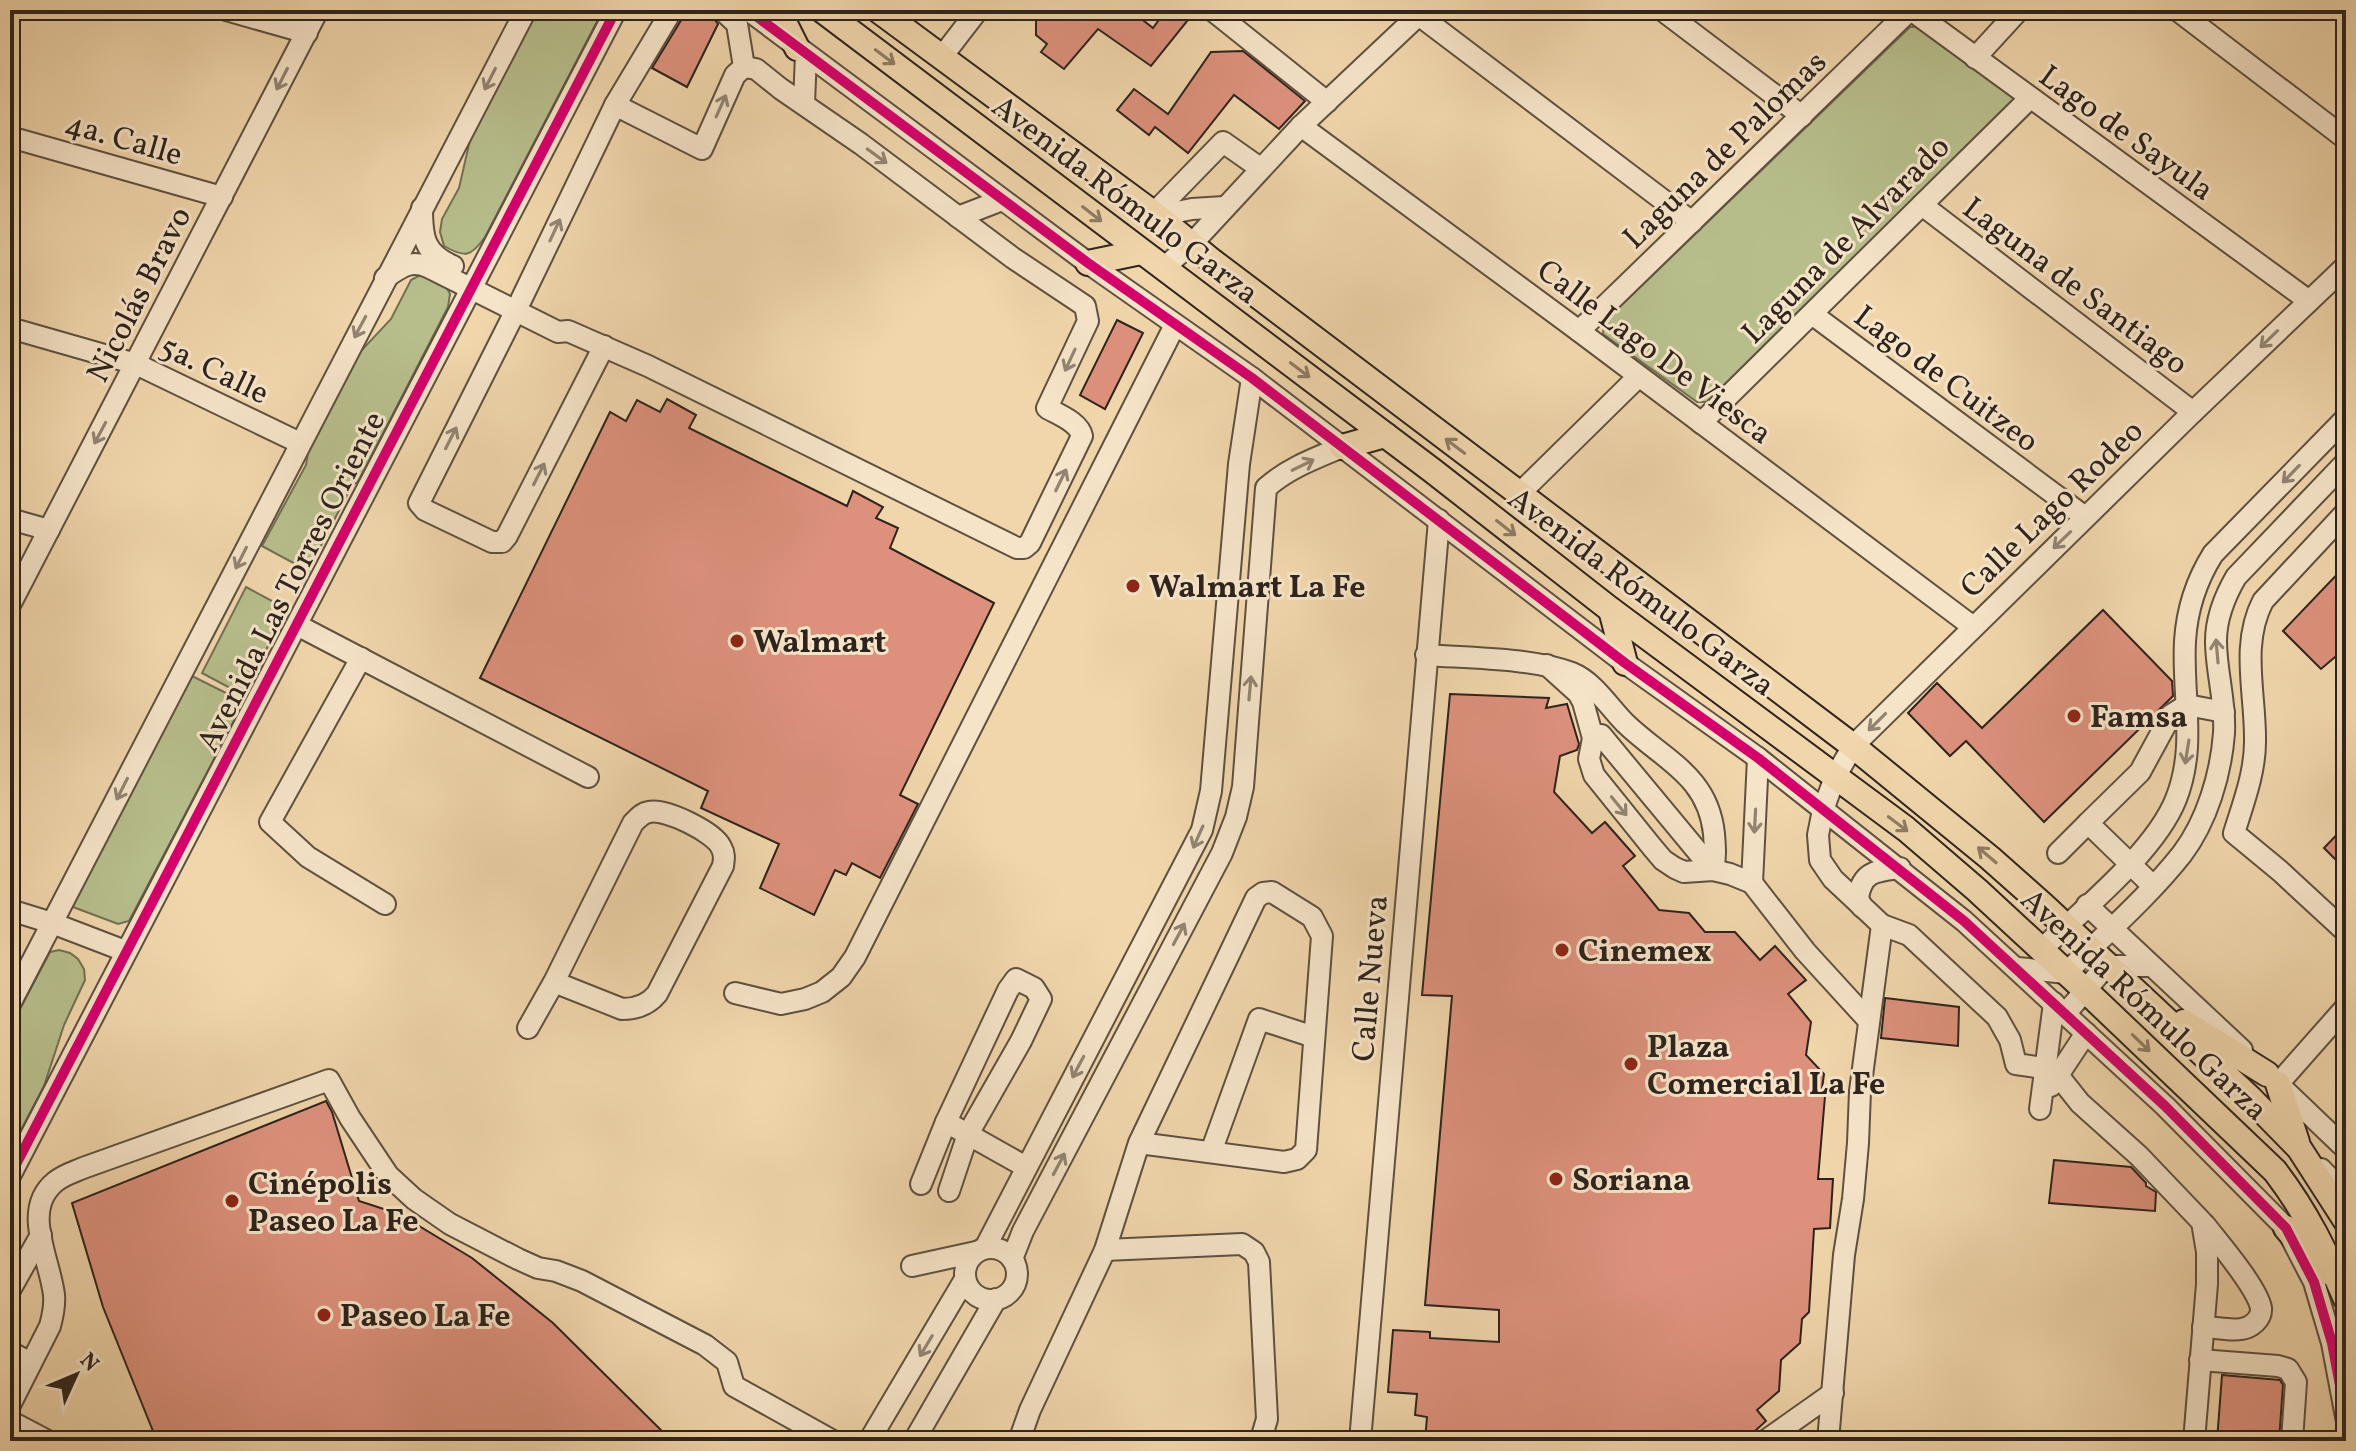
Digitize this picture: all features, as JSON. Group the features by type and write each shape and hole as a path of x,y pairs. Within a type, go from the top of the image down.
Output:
{"main road":[{"path":"778,10 802,51"},
{"name":"Avenida Rómulo Garza","path":"822,10 1385,435 1611,610 1906,829 1977,890 2275,1171 2299,1203 2320,1240 2346,1300"},
{"name":"Avenida Rómulo Garza","path":"878,10 1155,215 1853,746 1990,858 2250,1098 2299,1148 2346,1221"},
{"path":"1088,263 1141,252"},
{"path":"1342,447 1385,435"},
{"path":"1611,610 1625,663"},
{"path":"2137,993 2273,1079 2299,1148"},
{"path":"2286,1228 2346,1300"}],"street":[{"path":"226,10 307,33"},
{"name":"Nicolás Bravo","path":"10,605 318,10"},
{"name":"Avenida Las Torres Oriente","path":"10,1004 526,10"},
{"name":"Avenida Las Torres Oriente","path":"10,1176 616,10"},
{"path":"604,346 505,540 492,542 425,510 419,503 615,105 672,10"},
{"path":"722,10 737,24 744,67"},
{"path":"748,10 1088,263 1252,378 1625,663 1758,758 1900,868 2018,968 2206,1146 2286,1228 2314,1282 2332,1343 2346,1417"},
{"path":"941,58 978,10"},
{"path":"1212,10 1327,102"},
{"path":"1662,10 1802,116"},
{"name":"Laguna de Palomas","path":"1579,331 1910,10"},
{"name":"Lago de Sayula","path":"1910,10 2309,301"},
{"path":"1975,58 2019,10"},
{"path":"2177,10 2346,139"},
{"path":"1164,268 1191,244 1301,126 1418,12 1692,222"},
{"path":"802,51 804,104"},
{"path":"422,208 425,239 434,256 474,282 518,306 562,322 568,331 659,371 1017,548 1024,548 1030,543 1082,436 1080,429 1047,408 1088,321 1087,311 1081,302 1013,258 756,69 744,67"},
{"path":"615,105 702,149 735,75 744,67"},
{"name":"Laguna de Alvarado","path":"1701,423 2030,98"},
{"name":"Calle Lago De Viesca","path":"1301,126 1972,626"},
{"name":"4a. Calle","path":"10,137 222,197"},
{"path":"1155,215 1223,142 1260,168"},
{"path":"958,217 1002,200"},
{"name":"Laguna de Santiago","path":"1922,205 2193,412"},
{"path":"1155,215 1224,207"},
{"path":"385,278 403,265 421,264 474,282"},
{"name":"Calle Lago Rodeo","path":"2050,1071 2016,1064 2010,1040 1997,1017 1909,935 1882,925 1833,879 1820,860 1818,835 1835,777 1853,746 1972,626 2346,266"},
{"name":"Lago de Cuitzeo","path":"1812,314 2085,517"},
{"path":"735,993 781,1004 805,999 822,992 841,977 855,957 1175,325"},
{"name":"5a. Calle","path":"10,328 136,364 300,443"},
{"path":"1519,494 1638,377"},
{"path":"912,1266 981,1250 995,1248 1005,1252 1016,1268 1012,1288 996,1299 977,1295 965,1279 969,1259 981,1250 1011,1198 1202,830 1211,791 1238,482 1252,378"},
{"path":"2041,950 2146,847 2176,802 2189,734 2185,640 2192,595 2200,574 2213,554 2346,418"},
{"path":"1012,1259 1035,1209 1222,853 1239,803 1243,787 1266,488 1275,479 1300,465 1342,447"},
{"path":"2050,1071 2060,1008 2075,981 2098,957 2111,928 2183,852 2204,815 2217,776 2224,733 2215,643 2217,625 2230,587 2236,577 2346,462"},
{"path":"1238,482 1266,488"},
{"path":"2346,512 2263,601 2255,615 2250,661 2255,744 2252,770 2234,833 2346,932"},
{"path":"10,519 49,530"},
{"name":"Calle Nueva","path":"1360,1441 1439,520"},
{"path":"297,625 588,777"},
{"path":"1426,655 1547,665 1583,679 1628,725 1679,767 1703,794 1711,812 1716,858 1713,870"},
{"path":"361,658 270,822 308,857 385,904"},
{"path":"1547,665 1578,693 1597,737 1713,870"},
{"path":"2058,853 2140,772 2171,715 2187,705 2224,712"},
{"path":"1628,725 1597,737 1589,759 1594,775 1663,860 1684,872 1713,870 1752,883 1805,951 1869,1021"},
{"path":"1752,883 1758,758"},
{"path":"1211,791 1239,803"},
{"path":"528,1028 633,823 646,812 662,812 714,837 721,846 723,866 653,1000 634,1009 622,1009 554,982"},
{"path":"2088,823 2153,886"},
{"path":"1862,907 1858,898 1863,881 1876,871 1900,868"},
{"path":"1019,1441 1030,1410 1105,1250 1139,1143 1256,898 1272,892 1312,917 1322,936 1306,1150 1297,1159 1284,1162 1139,1143"},
{"path":"2087,905 2346,1149"},
{"path":"10,910 125,951"},
{"path":"1828,1441 1844,1255 1857,1157 1860,1091 1882,925"},
{"path":"2098,957 2151,966"},
{"path":"2018,968 2075,981"},
{"path":"921,1184 946,1122 1016,979 1034,988 1041,999 968,1134 949,1191"},
{"path":"2273,1079 2346,1007"},
{"path":"1211,1152 1259,1019 1314,1037"},
{"path":"2050,1071 2086,1033"},
{"path":"2050,1071 2080,1103 2139,1156 2202,1222 2245,1280 2261,1309 2259,1318 2241,1330 2203,1327"},
{"path":"11,1401 50,1326 54,1312 54,1297 39,1220 42,1198 47,1189 64,1176 329,1080 379,1163 414,1199 450,1224 518,1259 582,1281 705,1345 727,1362 734,1386 833,1441"},
{"path":"946,1122 1026,1167"},
{"path":"2299,1148 2346,1195"},
{"path":"1011,1198 1035,1209"},
{"path":"2194,1441 2207,1284 2207,1252 2202,1222"},
{"path":"10,1290 41,1235"},
{"path":"1105,1250 1242,1244 1254,1252 1259,1262 1267,1419 1258,1441"},
{"path":"869,1441 965,1279"},
{"path":"914,1441 996,1299"},
{"path":"10,1352 31,1363"},
{"path":"2200,1360 2288,1369 2296,1382 2292,1441"},
{"path":"1765,1441 1833,1393"},
{"path":"10,1421 48,1441"}],"green space":[{"path":"537,10 603,10 485,237 476,249 463,254 444,246 440,232 442,219 459,188 470,140"},
{"path":"1910,27 1922,27 2016,93 2014,107 1710,402 1697,402 1603,334 1604,322"},
{"path":"422,274 443,281 450,294 448,307 359,480 351,487 308,571 262,546 306,465 308,453 360,352 391,319 411,280"},
{"path":"246,587 287,609 243,695 202,673"},
{"path":"192,676 244,702 129,921 118,924 73,907 75,897"},
{"path":"59,950 78,959 84,969 85,980 64,1025 44,1086 10,1151 10,1028 50,952"}],"building":[{"path":"685,10 707,10 718,24 687,87 652,68"},
{"path":"1036,10 1130,10 1153,28 1166,10 1196,10 1151,66 1098,29 1064,69 1041,52 1047,44 1036,35"},
{"path":"1243,51 1305,101 1279,129 1234,95 1188,153 1155,127 1149,135 1117,110 1134,89 1168,114 1211,52"},
{"path":"1117,320 1143,333 1105,409 1080,395"},
{"name":"Walmart","path":"667,399 696,415 689,428 847,506 853,491 883,507 876,518 898,528 890,548 994,603 900,795 918,804 880,878 852,863 846,875 835,870 814,915 760,888 779,844 701,808 708,791 480,678 610,412 626,421 637,400 660,412"},
{"path":"2346,565 2346,667 2335,657 2321,669 2283,631"},
{"name":"Famsa","path":"2103,610 2172,681 2173,696 2044,822 1966,741 1950,756 1908,713 1937,683 1982,728"},
{"name":"Plaza Comercial La Fe","path":"1450,694 1549,698 1546,708 1567,704 1579,744 1577,750 1560,756 1554,792 1592,833 1605,822 1635,856 1623,866 1659,910 1689,913 1705,932 1735,932 1760,960 1775,946 1806,980 1788,994 1811,1022 1806,1055 1824,1074 1818,1179 1833,1179 1830,1228 1814,1229 1809,1312 1802,1319 1800,1343 1781,1360 1779,1391 1757,1410 1766,1421 1744,1441 1425,1441 1427,1417 1415,1415 1417,1394 1388,1392 1393,1330 1430,1332 1430,1338 1499,1342 1499,1310 1425,1305 1452,996 1422,995"},
{"path":"2346,825 2346,870 2324,848"},
{"path":"1885,998 1959,1007 1958,1046 1881,1038"},
{"name":"Paseo La Fe","path":"326,1101 359,1201 399,1214 472,1258 553,1323 672,1441 157,1441 103,1307 72,1203"},
{"path":"2054,1160 2131,1167 2146,1186 2156,1192 2155,1211 2049,1203"},
{"path":"2222,1375 2280,1380 2283,1385 2279,1441 2217,1441"}],"cycle path":[{"path":"10,1176 616,10"},
{"path":"748,10 1088,263 1252,378 1625,663 1758,758 1964,921 2165,1106 2286,1228 2314,1282 2332,1343 2346,1417"}],"place":[{"name":"Walmart La Fe","path":"1133,586"},
{"name":"Walmart","path":"737,641"},
{"name":"Famsa","path":"2074,716"},
{"name":"Cinemex","path":"1562,950"},
{"name":"Plaza Comercial La Fe","path":"1631,1064"},
{"name":"Soriana","path":"1556,1179"},
{"name":"Cinépolis Paseo La Fe","path":"232,1201"},
{"name":"Paseo La Fe","path":"324,1315"}]}
